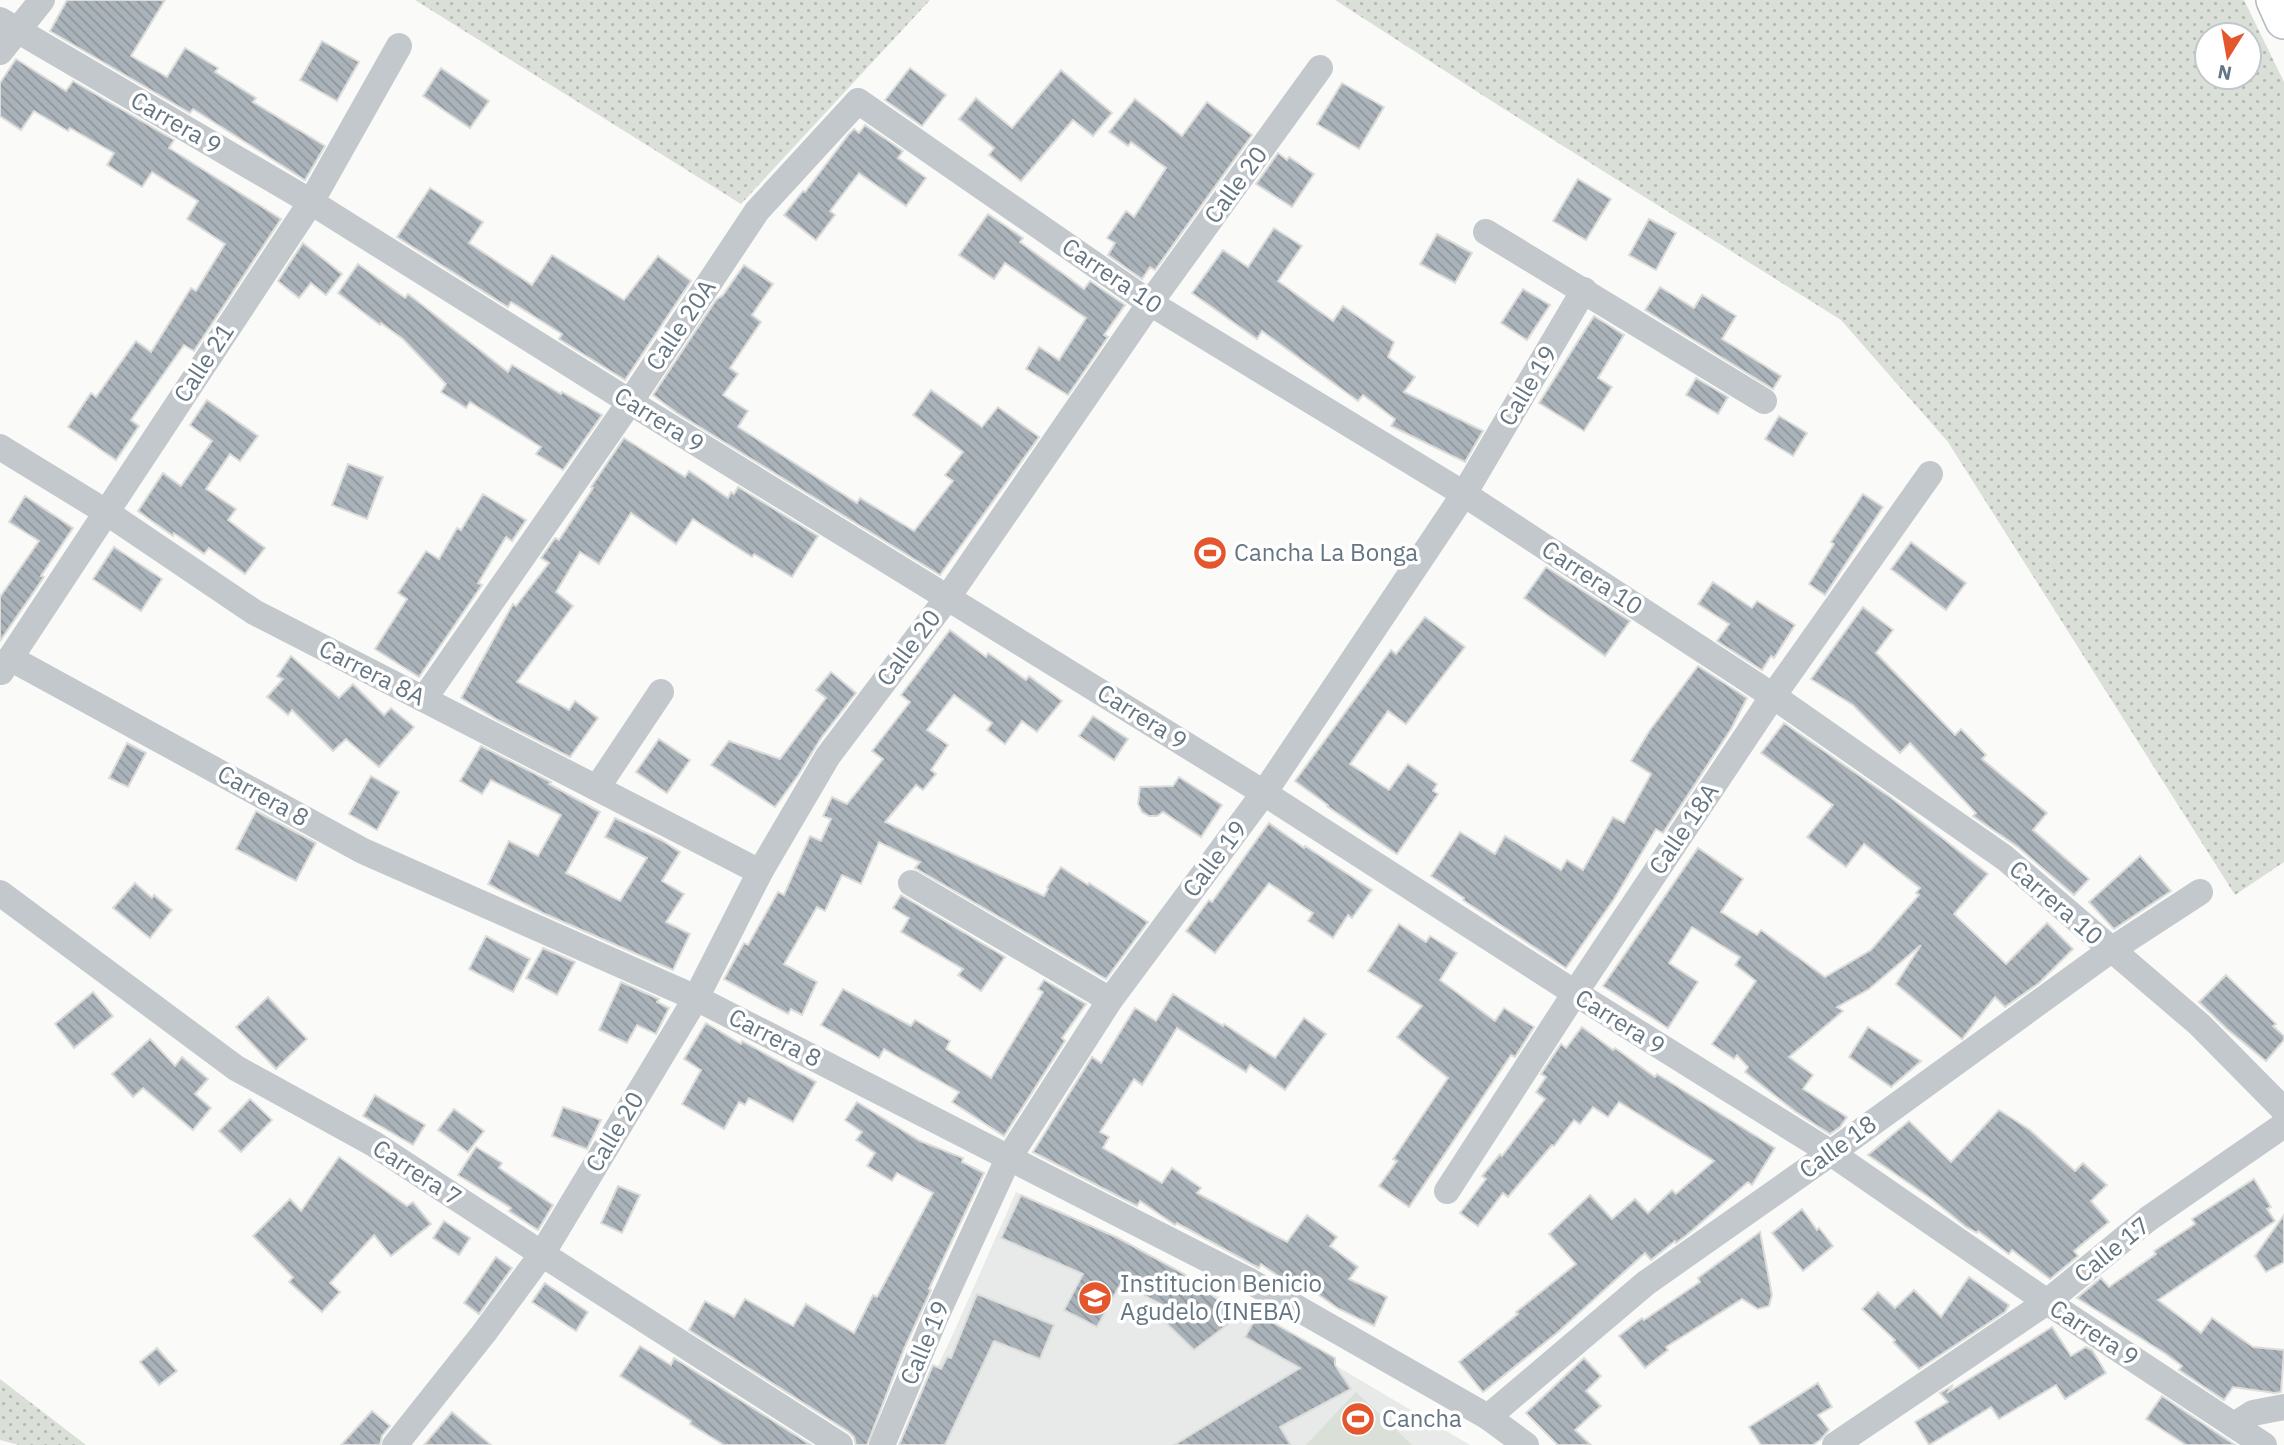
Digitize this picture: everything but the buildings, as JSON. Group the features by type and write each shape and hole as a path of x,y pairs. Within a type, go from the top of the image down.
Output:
{"main road":[{"path":"2275,0 2284,20"}],"street":[{"path":"0,52 9,25 42,0"},
{"name":"Carrera 9","path":"9,25 311,202 629,402 1265,793 1574,993 1831,1153 2048,1302 2264,1445"},
{"name":"Calle 21","path":"5,666 311,202 399,46"},
{"name":"Calle 20","path":"395,1445 484,1333 542,1254 696,998 761,872 828,755 948,597 1150,303 1320,68"},
{"name":"Carrera 10","path":"858,101 1150,303 1464,494 1773,696 2005,858 2200,1025 2284,1110"},
{"name":"Calle 20A","path":"424,699 757,212 858,101"},
{"path":"1486,232 1764,401"},
{"name":"Calle 19","path":"882,1445 936,1316 1008,1159 1110,1000 1265,793 1464,494 1584,290"},
{"name":"Carrera 8A","path":"0,447 106,512 254,612 761,872"},
{"name":"Calle 18A","path":"1447,1191 1574,993 1773,696 1930,474"},
{"name":"Carrera 8","path":"5,666 363,851 696,998 1248,1280 1488,1418 1526,1445"},
{"path":"597,788 661,692"},
{"path":"911,883 1110,1000"},
{"name":"Calle 18","path":"1488,1418 1646,1283 2111,950 2200,892"},
{"name":"Carrera 7","path":"0,893 236,1068 374,1144 840,1445"},
{"name":"Calle 17","path":"1835,1445 2048,1302 2148,1219 2284,1125"},
{"path":"2234,1425 2253,1413 2284,1407"}],"shaded area":[{"path":"415,0 930,0 741,204"},
{"path":"1335,0 2244,0 2254,21 2193,21 2193,91 2263,91 2263,39 2284,82 2284,862 2235,895 1948,442 1841,320"},
{"name":"Institucion Benicio Agudelo (INEBA)","path":"1016,1192 1159,1261 1470,1445 900,1445"},
{"path":"0,1379 86,1445 19,1445 0,1440"},
{"name":"Cancha","path":"1356,1392 1412,1445 1306,1445"}],"place":[{"name":"Cancha La Bonga","path":"1210,553"},
{"name":"Institucion Benicio Agudelo (INEBA)","path":"1095,1298"},
{"name":"Cancha","path":"1358,1419"}]}
